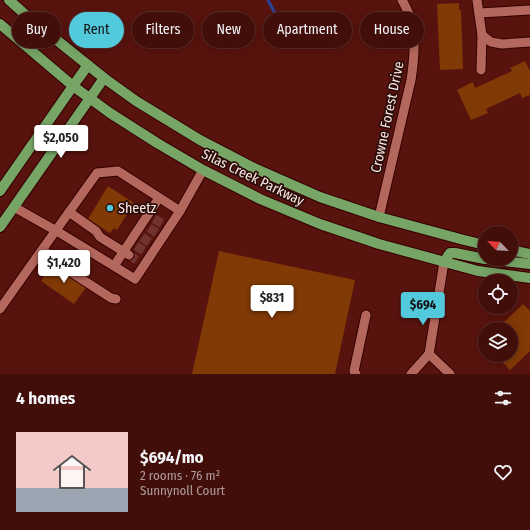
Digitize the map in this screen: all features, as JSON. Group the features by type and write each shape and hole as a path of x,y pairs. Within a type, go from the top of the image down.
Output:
{"main road":[{"name":"Silas Creek Parkway","path":"9,0 104,78 136,101 200,140 254,168 320,197 380,218 478,243"},
{"name":"Silas Creek Parkway","path":"0,24 73,86 90,98 157,143 203,170 260,199 320,224 379,244 478,271 530,278"},
{"path":"0,192 88,66"},
{"path":"0,227 104,78"},
{"path":"518,251 530,254"},
{"path":"444,262 450,253 478,257"},
{"path":"518,263 530,264"}],"street":[{"name":"Crowne Forest Drive","path":"380,218 414,62 412,23 402,0"},
{"path":"477,0 482,35 481,70"},
{"path":"479,13 530,10"},
{"path":"482,35 491,42 502,44 530,42"},
{"path":"14,207 135,279 142,264 167,227 180,211 203,170"},
{"path":"0,309 97,173 118,171 180,211"},
{"path":"114,266 126,254 151,217 159,198"},
{"path":"69,212 96,231 100,237 126,254"},
{"path":"42,250 54,258 63,260 114,294 116,299"},
{"path":"411,374 429,354 444,262"},
{"path":"356,374 354,370 366,315"},
{"path":"429,354 450,374"}],"building":[{"path":"459,3 459,10 461,10 463,69 440,70 437,4"},
{"path":"525,61 530,71 530,95 522,98 520,93 486,109 488,113 471,120 457,90 473,82 475,88 512,71 510,68"},
{"path":"108,186 134,203 117,230 114,228 110,233 88,219"},
{"path":"219,251 355,280 335,374 192,374"},
{"path":"51,265 66,276 68,273 87,286 74,304 41,281"},
{"path":"523,304 530,311 530,351 510,370 503,362 518,362 518,322 504,322 513,314 518,314 518,309"}],"waterway":[{"path":"268,0 274,12"}],"tunnel":[{"path":"154,219 165,225"},
{"path":"149,228 160,235"},
{"path":"142,237 153,245"},
{"path":"136,246 148,253"},
{"path":"129,255 140,262"}],"place":[{"name":"Sheetz","path":"110,208"}]}
